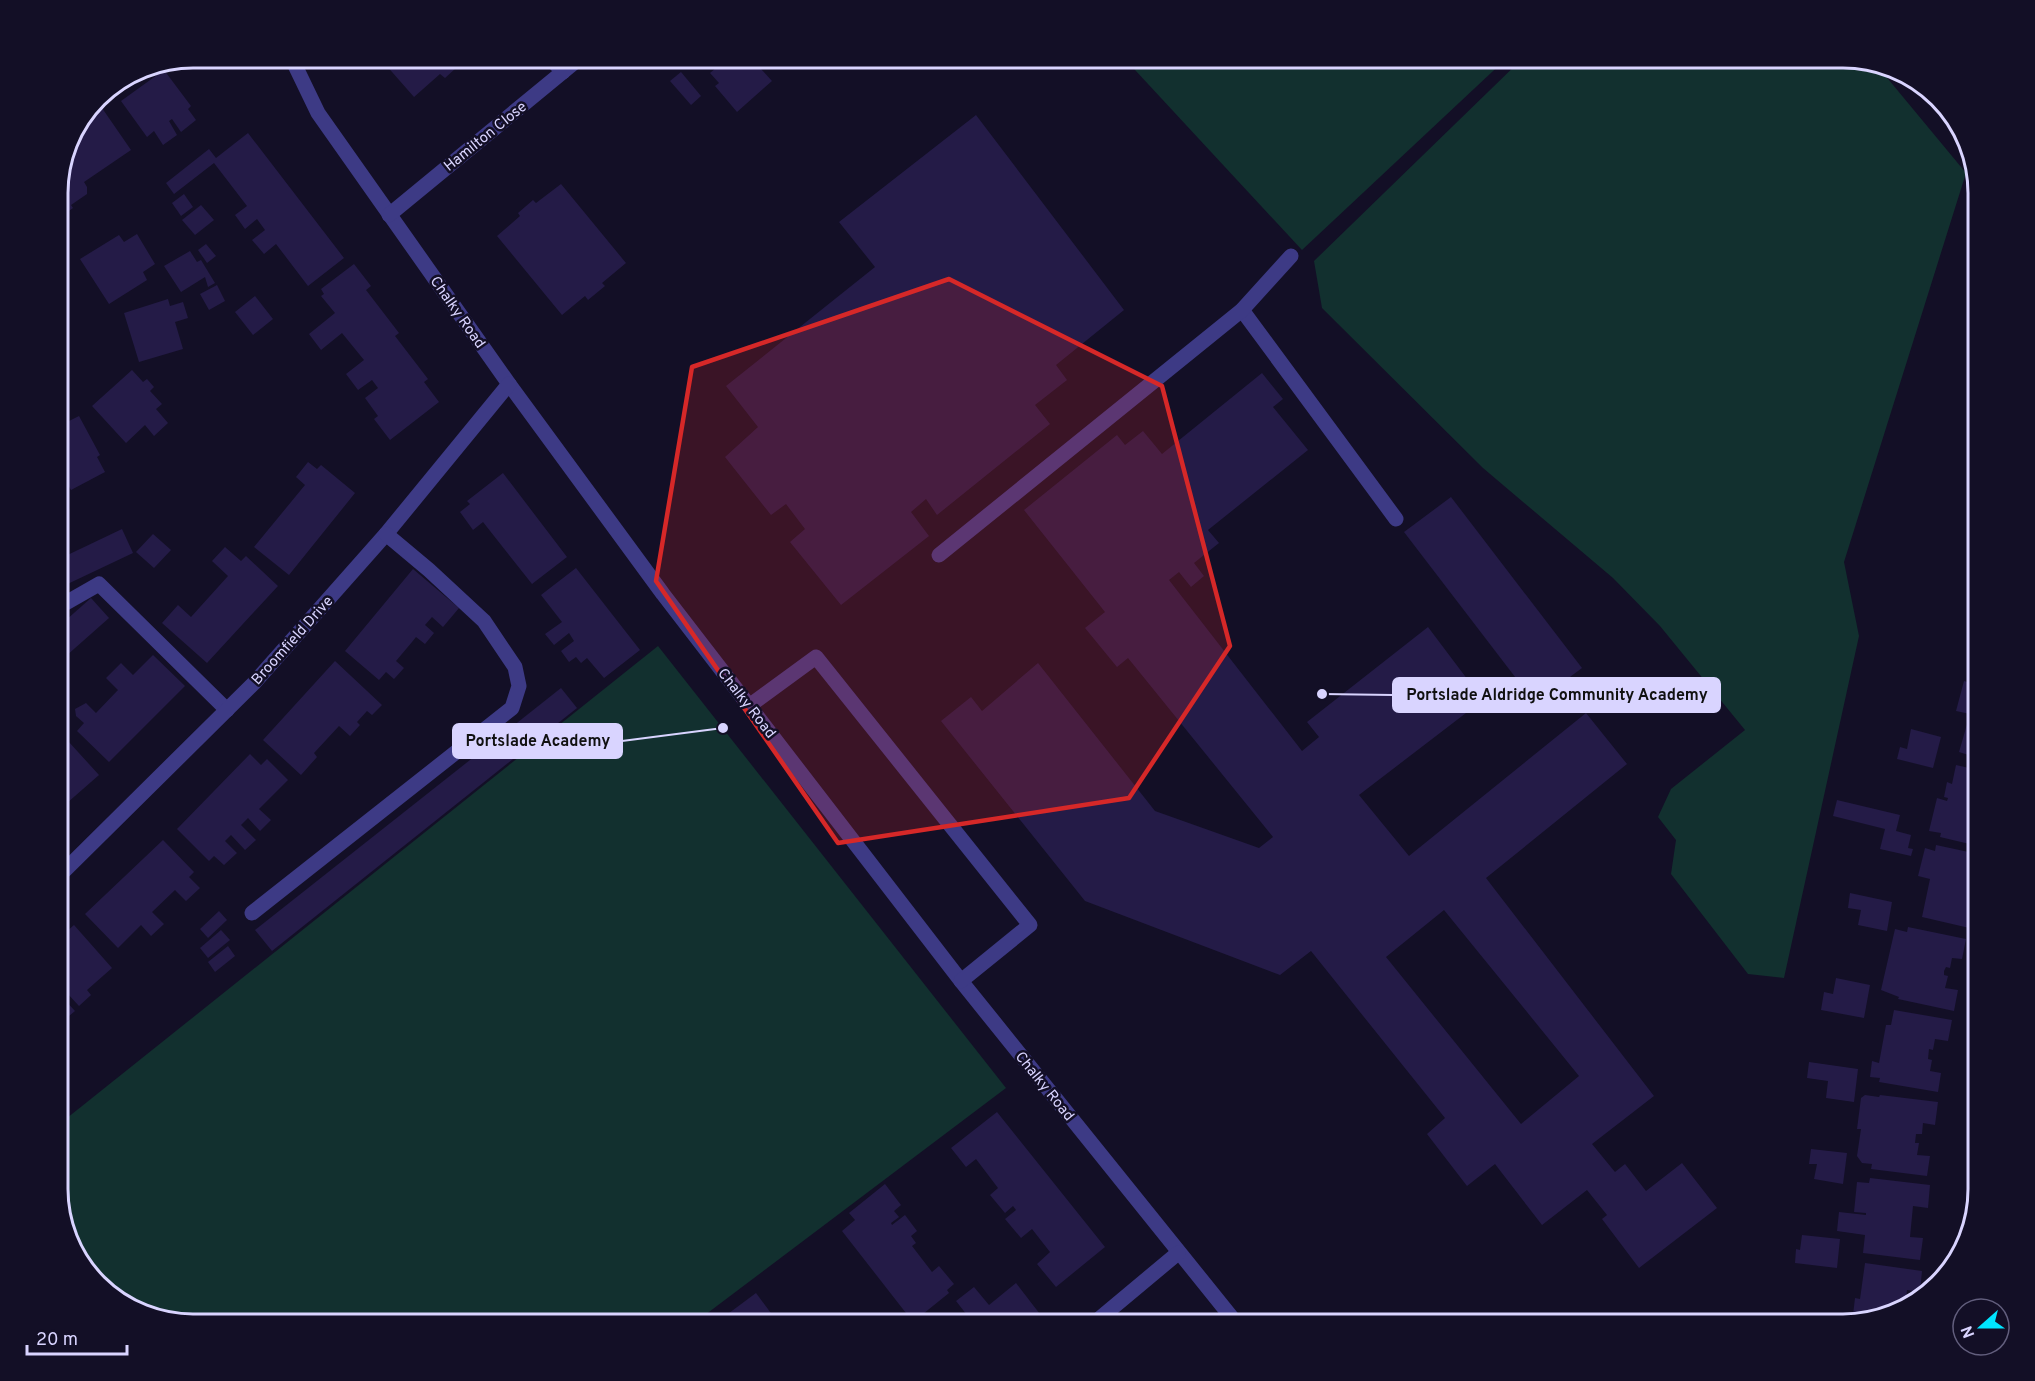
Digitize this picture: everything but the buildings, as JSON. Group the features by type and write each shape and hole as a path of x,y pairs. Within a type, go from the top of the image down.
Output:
{"street":[{"name":"Chalky Road","path":"296,68 318,113 509,384 663,594 961,981 1228,1313"},
{"path":"559,68 562,72"},
{"name":"Hamilton Close","path":"389,214 567,68"},
{"path":"939,555 1242,310 1291,256"},
{"path":"1242,310 1396,519"},
{"name":"Broomfield Drive","path":"68,867 254,683 386,534 509,384"},
{"path":"252,913 513,708 519,686 516,667 484,621 386,534"},
{"path":"68,602 99,584 227,710"},
{"path":"749,706 816,657 1030,925 961,981"},
{"path":"1106,1313 1178,1253"}],"highlighted area":[{"path":"949,279 1162,386 1230,646 1129,798 838,843 656,581 692,367"}],"green space":[{"path":"1133,68 1496,68 1302,250"},
{"path":"1513,68 1843,68 1875,72 1884,75 1966,172 1844,562 1859,636 1784,978 1748,974 1671,874 1676,840 1658,817 1671,789 1745,730 1660,626 1613,578 1483,468 1322,308 1314,261"},
{"path":"658,646 1006,1088 708,1313 192,1313 160,1309 137,1301 110,1283 93,1265 80,1244 74,1229 68,1197 68,1117"}],"place":[{"name":"Portslade Aldridge Community Academy","path":"1322,694"},
{"name":"Portslade Academy","path":"723,728"}]}
